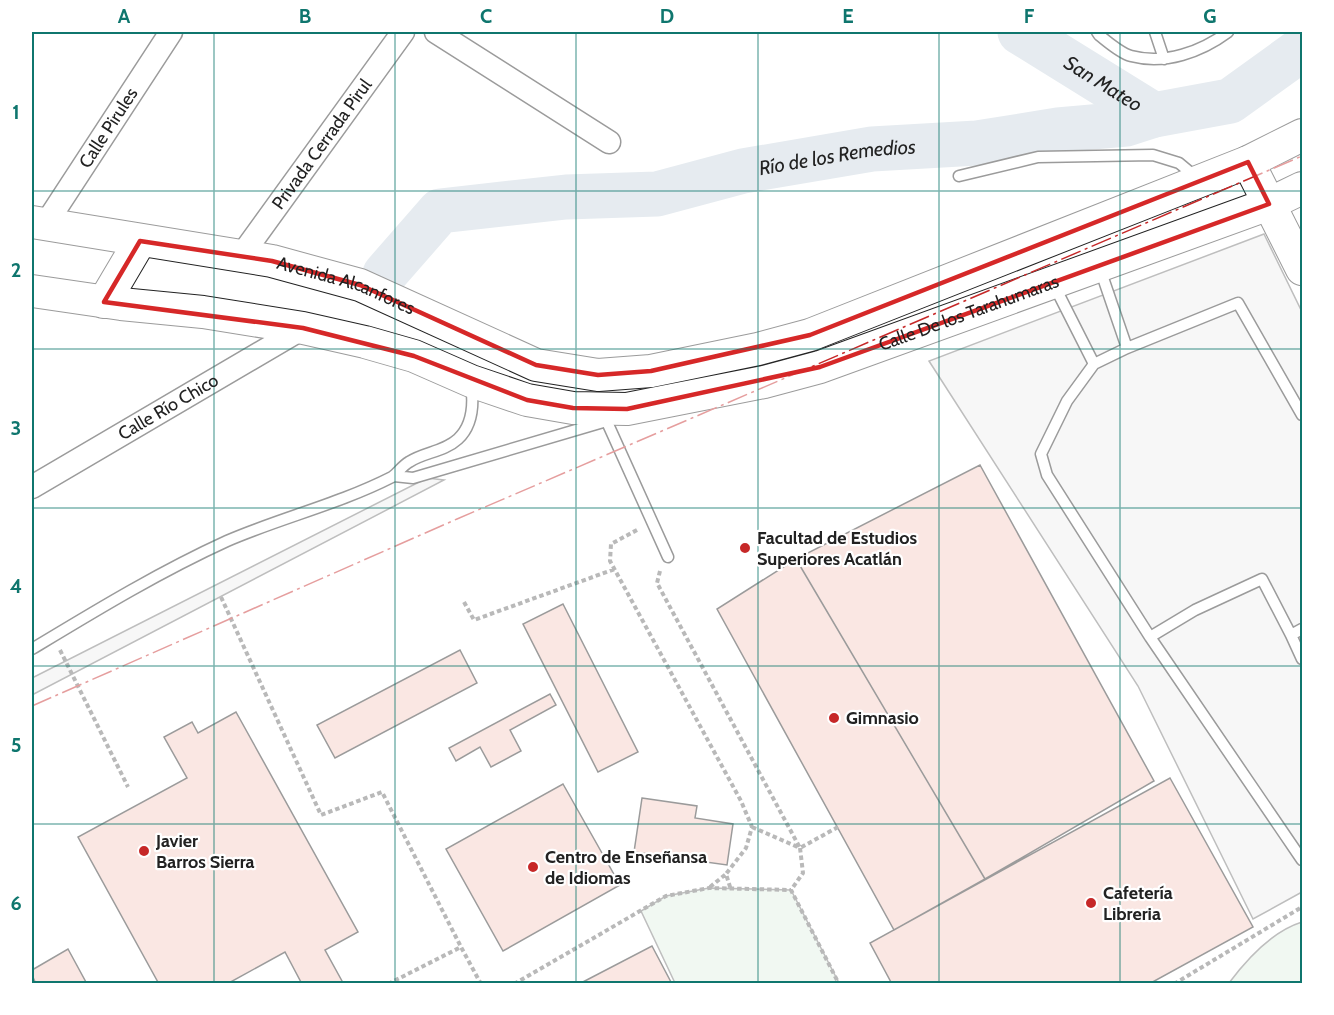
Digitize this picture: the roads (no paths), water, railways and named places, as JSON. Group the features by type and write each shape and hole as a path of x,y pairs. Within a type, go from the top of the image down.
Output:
{"main road":[{"name":"Calle De los Tarahumaras","path":"651,371 758,349 810,335 1248,162 1302,135"},
{"path":"1248,162 1302,269"},
{"name":"Calle De los Tarahumaras","path":"617,415 820,367 1269,204 1302,188"},
{"name":"Avenida Alcanfores","path":"38,224 272,261 360,285 536,366 598,375 651,371"},
{"path":"113,303 140,241"},
{"path":"32,291 113,303 203,312 303,328 414,356 471,381 527,400 617,415"}],"street":[{"name":"Calle Pirules","path":"38,224 171,32"},
{"name":"Privada Cerrada Pirul","path":"241,256 403,32"},
{"path":"436,32 609,142"},
{"name":"Calle Río Chico","path":"32,487 303,328"}],"lane":[{"path":"1097,32 1130,56 1164,59 1200,50 1228,32"},
{"path":"1155,32 1164,59"},
{"path":"959,176 1038,157 1152,155 1179,163 1199,180"},
{"path":"1098,265 1127,348"},
{"path":"1052,282 1094,364"},
{"path":"1302,415 1239,303 1127,348 1094,364 1066,401 1041,454 1047,475 1150,637 1302,861"},
{"path":"32,649 165,572 228,541 302,514 394,476 406,463 447,447 464,432 471,418 474,400 471,381"},
{"path":"394,476 413,478 617,415 653,522 667,555"},
{"path":"1150,637 1195,610 1262,579 1302,659"},
{"path":"1291,635 1302,628"}],"waterway":[{"name":"San Mateo","path":"1020,32 1154,115"},
{"name":"Río de los Remedios","path":"385,274 440,211 566,197 657,194 743,171 872,149 977,143 1058,130 1126,124 1154,115 1230,101 1302,49"}],"place":[{"name":"Facultad de Estudios Superiores Acatlán","path":"745,548"},
{"name":"Gimnasio","path":"834,718"},
{"name":"Javier Barros Sierra","path":"144,851"},
{"name":"Centro de Enseñansa de Idiomas","path":"533,867"},
{"name":"Cafetería Libreria","path":"1091,903"}]}
